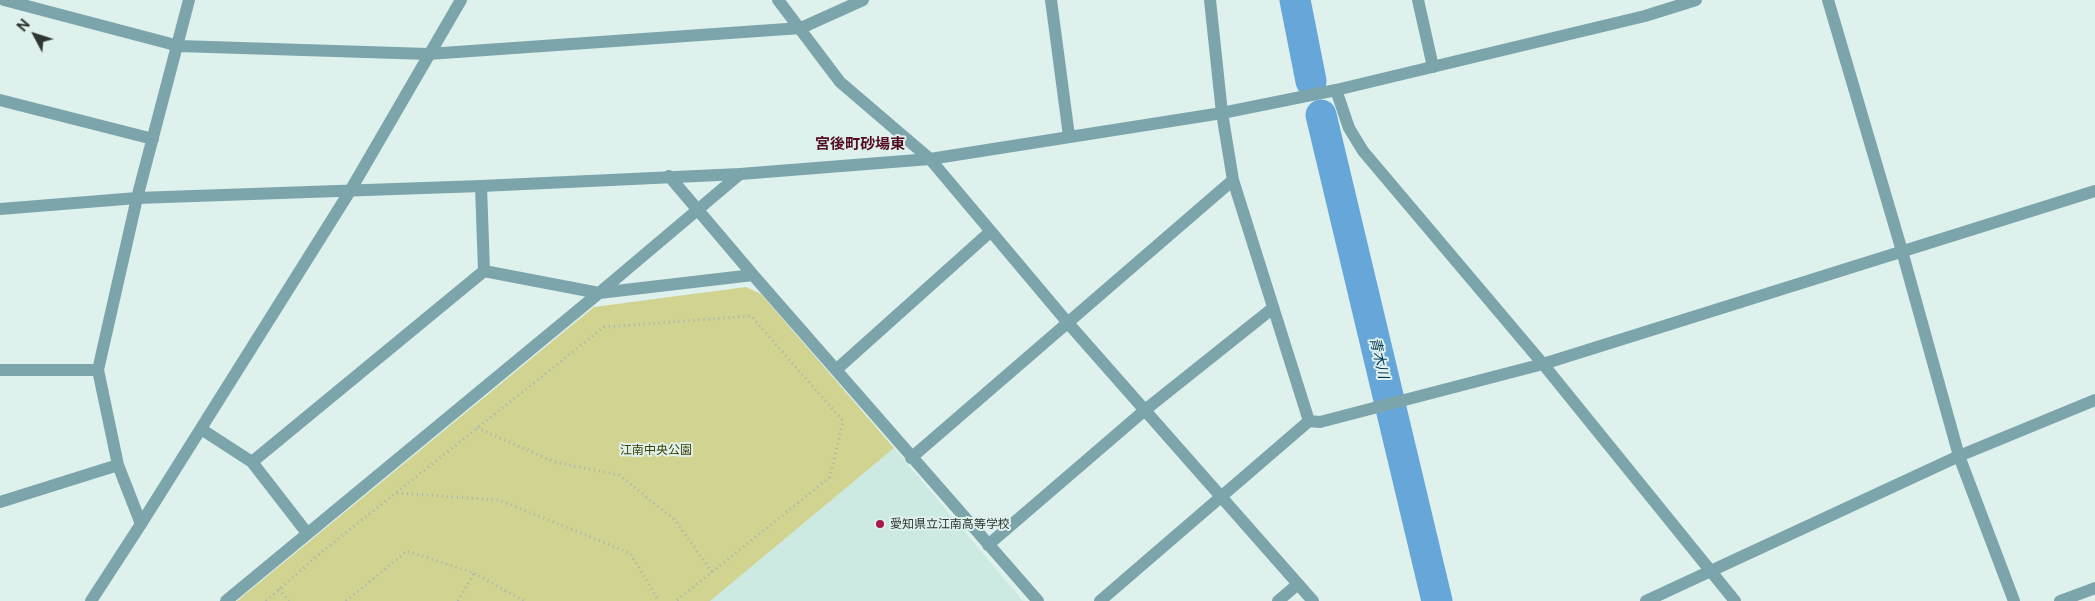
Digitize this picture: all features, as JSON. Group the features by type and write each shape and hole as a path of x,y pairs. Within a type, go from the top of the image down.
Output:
{"street":[{"path":"4,0 178,46 428,54 801,28 863,0"},
{"path":"141,524 118,465 98,370 137,198 190,0"},
{"path":"91,601 350,191 461,0"},
{"path":"778,0 840,82 930,159 1068,323 1313,601"},
{"path":"1051,0 1069,136"},
{"path":"1210,0 1222,113 1233,180 1309,421"},
{"path":"1418,0 1433,67"},
{"path":"0,209 137,198 481,186 740,174 930,159 1222,113 1336,90 1645,16 1696,0"},
{"path":"1828,0 1902,251 1959,456 2014,601"},
{"path":"1336,90 1349,128 1363,151 1543,364 1735,601"},
{"path":"0,100 153,139"},
{"path":"226,601 740,174"},
{"path":"669,176 753,275 837,369 911,458 1038,601"},
{"path":"911,458 1233,180"},
{"path":"481,186 484,271"},
{"path":"1100,601 1309,421 1320,422 1543,364 2095,191"},
{"path":"837,369 990,232"},
{"path":"484,271 599,293 753,275"},
{"path":"252,462 484,271"},
{"path":"988,545 1145,410 1273,308"},
{"path":"0,370 98,370"},
{"path":"1646,601 1959,456 2095,400"},
{"path":"200,429 252,462 307,533"},
{"path":"0,502 118,465"},
{"path":"1278,601 1298,584"},
{"path":"2060,601 2095,588"}],"path":[{"path":"266,601 323,551 604,327 751,316 843,420 830,477 676,601"},
{"path":"477,428 555,462 620,475 675,520 712,572"},
{"path":"396,493 499,500 630,553 659,601"},
{"path":"346,601 407,551 474,574 524,601"},
{"path":"458,601 474,574"},
{"path":"279,589 289,601"}],"shaded area":[{"name":"愛知県立江南高等学校","path":"894,448 1023,601 708,601"}],"green space":[{"name":"江南中央公園","path":"746,287 761,294 894,448 710,601 237,601 594,307"}],"waterway":[{"name":"青木川","path":"1295,0 1311,81"},
{"name":"青木川","path":"1321,115 1437,601"}],"place":[{"name":"愛知県立江南高等学校","path":"880,524"}],"district":[{"name":"宮後町砂場東","path":"860,144"}]}
